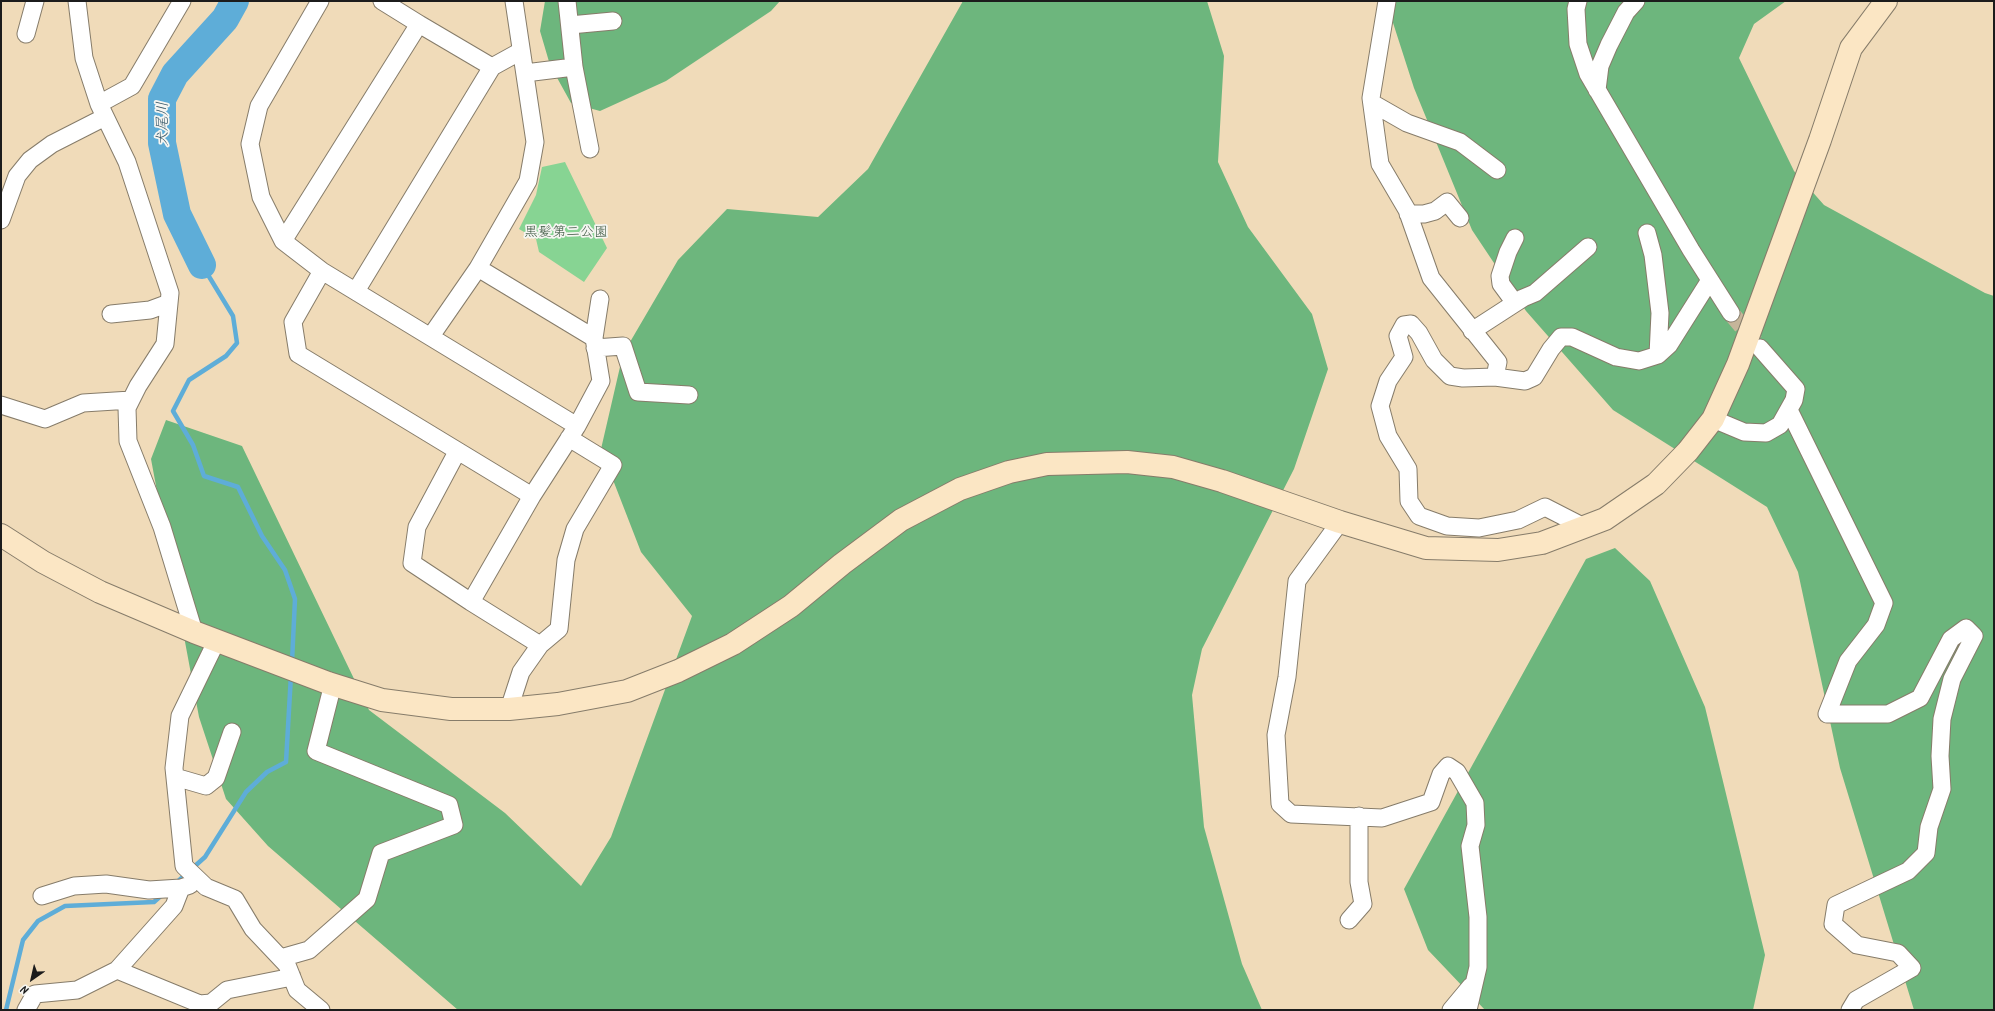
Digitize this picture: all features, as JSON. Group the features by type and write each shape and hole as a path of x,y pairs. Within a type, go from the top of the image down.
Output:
{"street":[{"path":"26,34 35,1"},
{"path":"77,1 84,58 102,110 127,162 170,293 164,344 127,408 128,441 162,527 194,632"},
{"path":"1,220 17,176 30,160 102,110 132,86 182,1"},
{"path":"320,1 259,106 250,144 261,197 283,241 322,271 431,336 573,432 613,465 575,529 566,560 559,629 540,646 521,672 509,709"},
{"path":"382,1 492,67"},
{"path":"431,336 478,268 528,181 536,142 514,1"},
{"path":"567,1 574,67 590,148"},
{"path":"1387,1 1372,103 1380,164 1408,214 1431,278 1498,362 1496,377"},
{"path":"1578,1 1576,9 1578,44 1588,74 1731,313"},
{"path":"1597,90 1600,66 1606,52 1626,12 1636,1"},
{"path":"1,535 43,562 100,592 194,632 330,684 382,700 451,710 509,709 558,704 627,691 678,671 734,644 790,606 842,564 901,520 960,489 1009,472 1047,464 1127,462 1173,467 1222,481 1340,522 1426,548 1498,550 1542,543 1605,519 1656,484 1688,451 1713,419 1738,364 1820,140 1851,48 1886,1"},
{"path":"570,25 613,21"},
{"path":"283,241 419,24"},
{"path":"356,291 492,67 521,51"},
{"path":"525,73 574,67"},
{"path":"1372,103 1407,123 1460,142 1496,170"},
{"path":"1408,214 1424,214 1436,211 1447,202 1460,218"},
{"path":"1647,233 1653,255 1655,283 1660,313 1658,355"},
{"path":"1515,238 1508,252 1500,276 1501,284 1515,303"},
{"path":"1472,330 1515,303 1535,293 1588,247"},
{"path":"478,268 594,343 623,346 638,392 689,395"},
{"path":"322,271 293,322 298,354 457,452 532,496"},
{"path":"1584,527 1545,507 1518,520 1479,528 1447,526 1419,516 1409,501 1408,469 1388,436 1380,406 1388,381 1404,357 1398,336 1404,325 1411,324 1434,360 1450,376 1463,378 1496,377 1525,381 1534,377 1551,349 1561,338 1572,337 1616,357 1639,361 1658,355 1669,345 1710,280"},
{"path":"471,602 532,496 573,432 601,381 594,343 600,299"},
{"path":"111,314 150,310 169,304"},
{"path":"1713,419 1744,432 1766,433 1780,425 1794,400 1796,388 1760,348"},
{"path":"1,405 45,419 83,403 131,400"},
{"path":"1789,410 1884,603 1876,625 1848,661 1827,714 1888,714 1920,698 1951,639 1966,628 1974,636 1952,680 1942,719 1940,756 1942,789 1930,828 1926,853 1908,871 1836,905 1833,924 1857,945 1898,953 1912,968 1856,1000 1850,1010"},
{"path":"457,452 417,527 412,563 540,646"},
{"path":"1340,522 1297,581 1287,677 1276,735 1280,804 1291,814 1382,818 1431,802 1441,774 1448,766 1457,772 1475,803 1476,825 1470,846 1478,916 1478,967 1468,1010"},
{"path":"217,640 180,716 174,768 184,866 206,887 235,899 254,929 287,965 297,990 321,1010"},
{"path":"281,958 309,950 367,899 381,853 454,825 449,805 316,752 330,684"},
{"path":"175,776 206,786 216,778 232,732"},
{"path":"1349,920 1363,904 1359,882 1359,816"},
{"path":"42,896 74,886 106,884 155,889 180,888 199,880"},
{"path":"26,1010 35,994 77,990 117,970 174,906 180,888"},
{"path":"117,970 200,1004 211,1003 227,990 292,977"},
{"path":"1451,1010 1475,981"}],"green space":[{"path":"545,1 780,1 771,11 666,81 600,111 571,103 550,65 540,31"},
{"path":"963,1 1207,1 1224,56 1218,162 1248,227 1312,314 1328,369 1294,469 1202,649 1192,695 1204,827 1242,964 1262,1010 458,1010 268,846 226,799 199,717 151,459 166,420 242,446 369,710 505,813 581,886 611,837 692,616 641,552 601,449 623,354 678,260 727,209 818,217 868,169"},
{"path":"1386,1 1786,1 1754,24 1739,58 1794,171 1824,205 1985,293 1994,296 1994,1010 1914,1010 1840,768 1798,572 1767,507 1613,410 1526,311 1472,230 1414,88"},
{"name":"黒髪第二公園","path":"565,162 607,248 584,282 539,252 536,239 519,229 536,195 542,167"},
{"path":"1615,548 1650,581 1705,707 1765,955 1753,1010 1485,1010 1428,950 1404,889 1586,559"}],"waterway":[{"name":"犬尾川","path":"202,265 177,214 162,143 162,99 175,74 225,19 235,1"},
{"path":"202,265 233,316 237,343 226,356 189,380 173,411 193,445 204,476 238,487 262,536 285,570 295,599 292,662"},
{"path":"176,883 205,857 246,792 267,772 286,762 291,675"},
{"path":"6,1010 23,940 38,921 65,906 154,902 163,894"}],"tunnel":[{"path":"1731,313 1755,342"}]}
